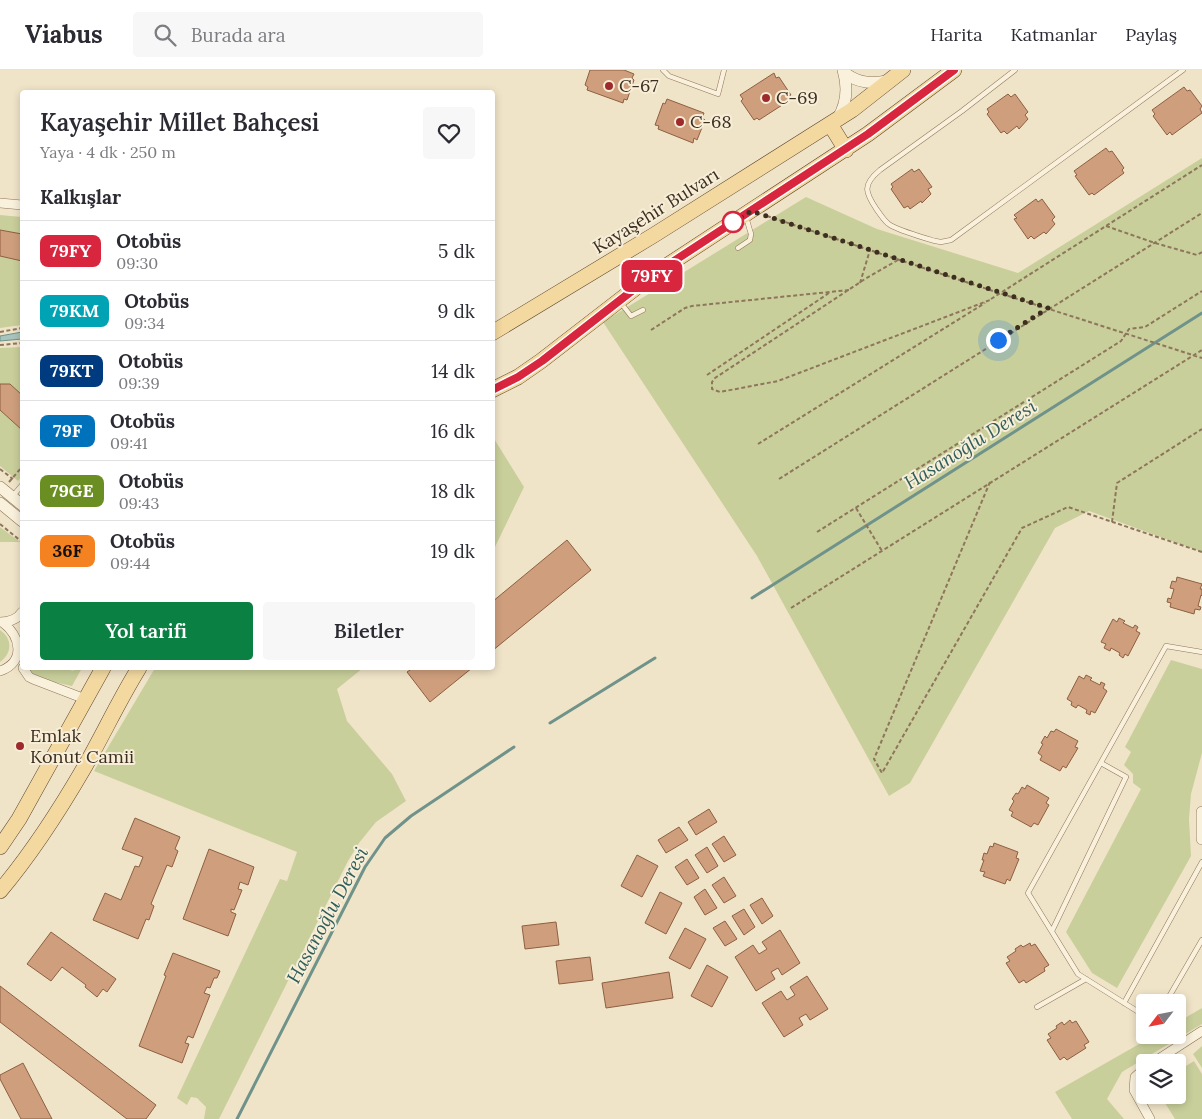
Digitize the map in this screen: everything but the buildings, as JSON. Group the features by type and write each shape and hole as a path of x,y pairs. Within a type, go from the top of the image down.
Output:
{"main road":[{"name":"Kayaşehir Bulvarı","path":"495,331 654,235 834,121 868,99 903,70"},
{"path":"495,388 518,377 542,361 651,276 846,150 954,70"},
{"path":"834,121 846,150"},
{"path":"0,847 20,819 102,670"},
{"path":"0,891 28,856 58,812 84,769 138,670"}],"street":[{"path":"844,71 849,76 863,82 873,83 890,80"},
{"path":"834,121 846,102 847,90 844,71"},
{"path":"0,203 20,205"},
{"path":"1,488 20,503"},
{"path":"0,503 20,519"},
{"path":"1,622 16,618 20,614"},
{"path":"0,671 14,661 17,651 17,640 14,633 1,622"},
{"path":"17,651 20,658"},
{"path":"25,670 28,677 85,699"},
{"path":"1202,812 1202,839"},
{"path":"1166,1054 1202,1031"},
{"path":"1136,1076 1134,1090 1136,1094"},
{"path":"1142,1104 1150,1119"}],"lane":[{"path":"663,70 669,76 718,94 724,70"},
{"path":"1015,70 869,180 868,197 886,222 935,241 950,240 1183,70"},
{"path":"738,248 750,240 752,234 748,213"},
{"path":"619,300 631,316 643,310"},
{"path":"12,497 20,487"},
{"path":"1136,1010 1078,974 1028,893 1166,646 1202,652"},
{"path":"1052,931 1126,777 1101,763"},
{"path":"1124,1003 1202,862"},
{"path":"1171,994 1202,940"},
{"path":"1038,1008 1086,978"}],"path":[{"path":"758,444 990,300 1202,165"},
{"path":"748,213 870,250 1202,358"},
{"path":"779,479 1048,308 1202,213"},
{"path":"1106,226 1197,255 1202,252"},
{"path":"860,283 870,250"},
{"path":"898,260 715,378 712,382 712,389 720,392 778,381 990,300"},
{"path":"651,330 685,308 692,306 850,290"},
{"path":"818,532 1121,341 1129,329 1145,326 1202,291"},
{"path":"707,375 830,292"},
{"path":"0,332 20,328"},
{"path":"0,344 20,343"},
{"path":"792,608 1202,350"},
{"path":"1112,523 1117,483 1202,429"},
{"path":"0,469 20,484"},
{"path":"1,488 20,469"},
{"path":"990,482 874,759 882,773 1022,528 1068,507 1202,552"},
{"path":"856,508 882,551"},
{"path":"0,524 20,540"}],"green space":[{"path":"1202,158 1202,552 1089,511 1055,528 910,783 889,796 757,556 603,322 806,197 877,229 1018,273"},
{"path":"0,215 20,217 20,325 0,328"},
{"path":"20,347 20,478 18,481 0,466 0,348"},
{"path":"495,440 524,487 495,547"},
{"path":"0,527 20,542 0,542"},
{"path":"0,630 9,642 9,650 0,662"},
{"path":"1171,660 1202,669 1202,753 1191,794 1189,819 1191,856 1117,988 1092,973 1066,932 1141,789 1133,783 1133,774 1124,765 1131,752 1125,747"},
{"path":"30,670 81,670 72,686 41,678"},
{"path":"154,670 361,670 337,689 347,721 392,774 406,801 376,822 359,843 348,861 219,1119 204,1119 206,1107 197,1098 191,1097 187,1105 177,1098 280,879 287,881 297,852 94,771"},
{"path":"1202,1008 1202,1024 1186,1034 1186,1017"},
{"path":"1139,1044 1169,1044 1152,1054 1136,1054 1136,1064 1122,1072 1107,1099 1124,1119 1072,1119 1055,1092"},
{"path":"1202,1046 1202,1068 1193,1054"},
{"path":"1194,1061 1202,1074 1202,1119 1175,1119 1166,1104 1186,1104 1186,1066"}],"water":[{"path":"20,332 20,339 0,341 0,336"}],"waterway":[{"name":"Hasanoğlu Deresi","path":"752,598 1202,313"},
{"name":"Hasanoğlu Deresi","path":"550,723 655,658"},
{"name":"Hasanoğlu Deresi","path":"237,1119 365,867 385,838 411,816 514,747"}],"bus line":[{"name":"79FY","path":"495,388 518,377 542,361 651,276 846,150 954,70"}],"place":[{"name":"C-67","path":"609,86"},
{"name":"C-69","path":"766,98"},
{"name":"C-68","path":"680,122"},
{"name":"Emlak Konut Camii","path":"20,746"}],"route":[{"path":"733,222 730,225 751,211 1048,308 998,340"}]}
